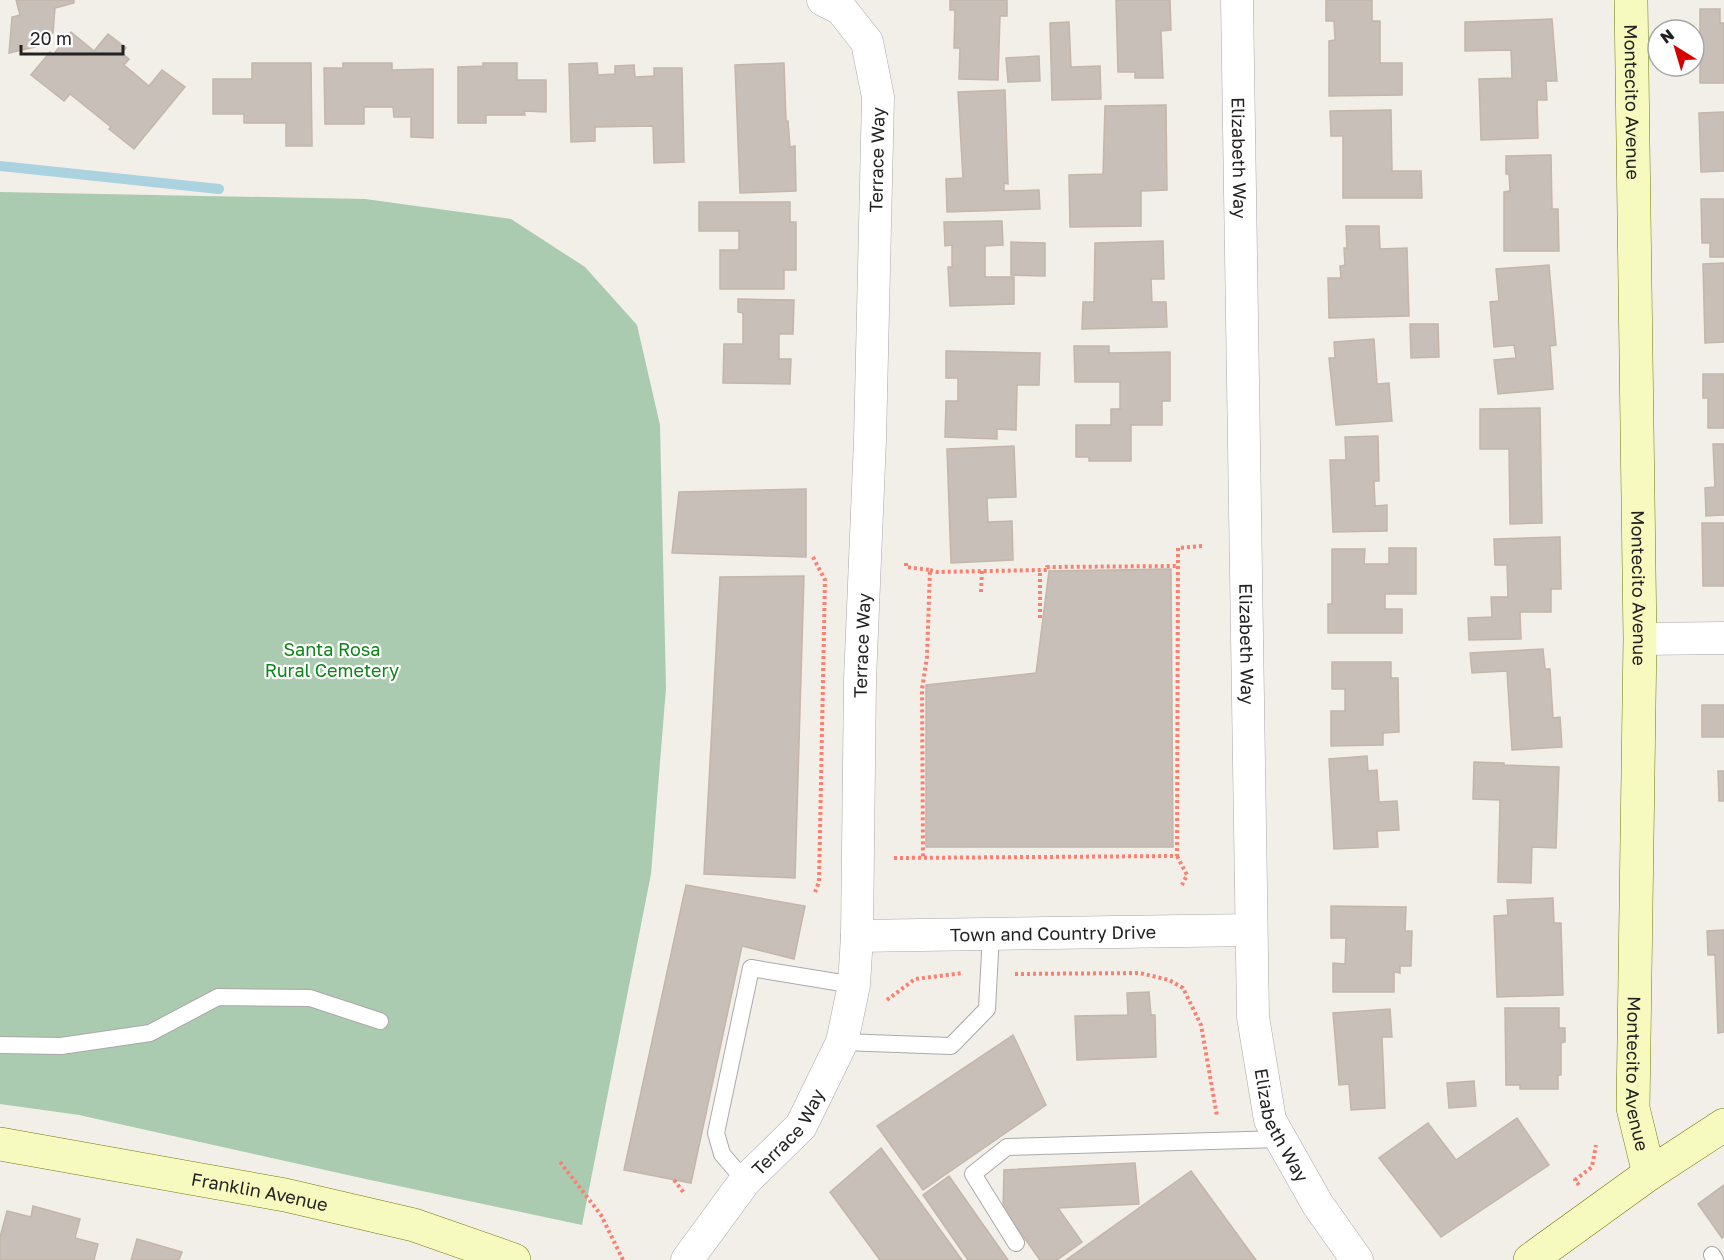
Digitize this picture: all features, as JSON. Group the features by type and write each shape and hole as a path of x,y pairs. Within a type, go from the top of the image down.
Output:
{"street":[{"name":"Terrace Way","path":"687,1260 745,1181 801,1126 842,1042 854,985 857,936 860,680 870,440 878,97 867,42 841,9 824,0"},
{"name":"Elizabeth Way","path":"1237,0 1253,1017 1270,1120 1318,1205 1357,1260"},
{"name":"Montecito Avenue","path":"1631,0 1640,639 1634,1108 1649,1174"},
{"path":"1640,639 1724,638"},
{"name":"Town and Country Drive","path":"857,936 1251,930"},
{"path":"1530,1260 1649,1174 1724,1125"},
{"name":"Franklin Avenue","path":"0,1144 285,1195 414,1225 514,1260"}],"lane":[{"path":"842,1042 951,1046 987,1009 990,934"},
{"path":"745,1181 722,1154 716,1133 751,968 854,985"},
{"path":"0,1045 61,1046 150,1033 218,997 310,998 380,1021"},
{"path":"1016,1243 973,1174 1007,1147 1281,1139"}],"path":[{"path":"1182,885 1187,875 1177,856 1178,548 1202,546"},
{"path":"813,557 825,579 819,882 814,892"},
{"path":"906,563 906,567 937,572 1047,570 1047,567 1177,566"},
{"path":"923,858 922,690 927,657 930,570"},
{"path":"1040,570 1040,618"},
{"path":"981,591 982,571"},
{"path":"894,858 1177,856"},
{"path":"887,1000 915,979 953,973 1140,973 1169,980 1183,988 1201,1025 1219,1128 1224,1141"},
{"path":"1575,1180 1592,1167 1596,1146"},
{"path":"560,1162 601,1215 623,1260"},
{"path":"674,1180 684,1194"}],"green space":[{"name":"Santa Rosa Rural Cemetery","path":"0,192 365,199 511,219 585,267 637,325 660,425 666,688 651,874 582,1225 79,1115 0,1104"}],"building":[{"path":"16,0 74,0 74,3 55,8 53,33 35,47 9,53 12,17 20,15"},
{"path":"950,0 1007,0 1007,16 1000,16 998,80 959,79 960,48 954,48 955,10 950,10"},
{"path":"1116,0 1170,0 1171,30 1161,31 1163,78 1135,78 1135,72 1118,72"},
{"path":"1326,0 1372,0 1372,21 1380,21 1380,63 1402,63 1402,95 1329,96 1329,41 1335,40 1334,21 1326,21"},
{"path":"1700,9 1720,9 1720,23 1724,23 1724,83 1700,83 1700,78 1706,78 1706,18 1700,18"},
{"path":"1552,19 1557,81 1546,81 1547,100 1537,100 1538,138 1481,140 1479,79 1512,78 1511,50 1465,51 1465,22"},
{"path":"1069,22 1071,67 1100,66 1101,99 1052,100 1050,23"},
{"path":"71,32 94,51 108,34 126,48 122,53 129,59 124,65 149,86 162,70 185,87 134,149 70,94 64,101 31,75 50,52 53,55"},
{"path":"1039,56 1040,81 1008,82 1006,58"},
{"path":"252,63 311,63 312,146 286,146 286,123 244,123 244,114 213,114 213,79 252,79"},
{"path":"343,63 392,63 392,70 433,69 433,138 411,137 411,117 394,117 393,107 364,107 364,124 325,124 324,68 343,68"},
{"path":"483,63 517,63 517,80 546,80 546,112 524,111 525,115 486,115 486,123 458,123 458,67 483,66"},
{"path":"597,63 598,75 615,74 615,66 634,65 635,77 654,76 654,68 682,68 684,162 654,163 653,126 595,127 595,141 571,142 569,64"},
{"path":"784,63 786,121 788,121 790,147 795,146 796,191 740,193 735,65"},
{"path":"1005,90 1008,184 1004,183 1004,191 1039,190 1040,209 947,212 946,179 963,178 958,92"},
{"path":"1166,105 1167,190 1141,191 1141,226 1070,227 1069,175 1103,174 1105,106"},
{"path":"1391,110 1392,171 1421,171 1422,198 1343,198 1343,136 1331,136 1330,111"},
{"path":"1724,112 1724,171 1701,172 1699,113"},
{"path":"1551,155 1552,209 1558,209 1559,251 1504,251 1504,192 1510,191 1509,174 1506,174 1506,156"},
{"path":"1701,199 1724,199 1724,257 1710,257 1710,243 1702,243"},
{"path":"699,202 790,202 790,222 796,222 796,270 784,270 784,289 720,289 720,250 739,250 739,231 699,231"},
{"path":"1002,221 1003,245 985,246 985,277 1014,277 1014,304 950,306 948,267 952,267 952,245 945,246 944,222"},
{"path":"1346,226 1379,226 1380,249 1407,248 1409,316 1329,318 1328,278 1341,278 1340,266 1345,265 1344,248 1347,248"},
{"path":"1163,241 1164,279 1151,279 1152,302 1166,302 1167,327 1082,329 1083,302 1094,302 1095,243"},
{"path":"1011,242 1045,243 1045,276 1011,275"},
{"path":"1724,263 1724,342 1705,343 1703,264"},
{"path":"1549,265 1556,345 1550,346 1553,389 1498,394 1494,360 1516,358 1514,345 1494,347 1490,302 1499,301 1496,269"},
{"path":"738,299 794,300 793,334 779,334 779,359 791,359 790,384 723,383 724,344 743,344 743,313 738,312"},
{"path":"1410,324 1438,324 1439,357 1411,358"},
{"path":"1374,339 1377,384 1389,383 1392,421 1336,425 1329,358 1335,358 1334,342"},
{"path":"1074,346 1109,346 1109,353 1170,352 1170,401 1162,401 1162,425 1131,425 1131,461 1089,461 1089,457 1076,457 1076,425 1111,425 1111,409 1120,409 1120,382 1075,382"},
{"path":"946,351 1040,353 1039,385 1017,385 1016,430 997,429 997,439 945,437 946,401 958,401 958,378 946,378"},
{"path":"1703,374 1724,374 1724,428 1708,428 1708,398 1703,398"},
{"path":"1540,408 1542,523 1510,524 1509,449 1480,449 1480,409"},
{"path":"1378,436 1379,481 1374,481 1375,506 1387,505 1387,531 1333,532 1330,460 1346,460 1345,437"},
{"path":"1713,444 1724,444 1724,515 1706,516 1705,488 1715,487"},
{"path":"1014,446 1016,497 987,498 988,522 1012,521 1013,560 951,563 947,449"},
{"path":"806,489 806,557 672,553 679,492"},
{"path":"1702,523 1724,523 1724,586 1703,586"},
{"path":"1560,537 1561,589 1551,589 1551,612 1520,612 1521,639 1469,640 1468,618 1492,617 1491,597 1508,597 1507,565 1495,565 1494,539"},
{"path":"1389,548 1416,548 1416,594 1385,594 1385,609 1402,609 1402,633 1328,633 1328,604 1332,604 1332,549 1365,549 1364,564 1389,564"},
{"path":"1171,569 1173,847 926,847 926,685 1036,673 1049,571"},
{"path":"804,576 795,878 704,874 720,577"},
{"path":"1543,649 1545,669 1550,669 1553,718 1560,717 1562,747 1512,750 1507,671 1472,673 1470,653"},
{"path":"1332,662 1391,662 1391,678 1398,678 1399,732 1383,733 1383,745 1331,746 1331,711 1345,711 1345,689 1332,689"},
{"path":"1702,705 1724,705 1724,737 1702,737"},
{"path":"1367,756 1368,771 1377,770 1379,802 1397,801 1399,830 1377,831 1378,847 1334,849 1329,759"},
{"path":"1474,762 1559,767 1556,848 1532,847 1531,883 1498,882 1500,800 1473,799"},
{"path":"1718,771 1724,771 1724,801 1719,801"},
{"path":"686,885 805,906 794,959 742,946 691,1183 624,1170"},
{"path":"1553,898 1554,923 1561,923 1563,995 1497,997 1494,916 1508,915 1507,900"},
{"path":"1331,906 1406,907 1405,931 1412,931 1411,966 1400,966 1400,973 1394,972 1394,992 1333,992 1333,963 1345,964 1346,938 1331,938"},
{"path":"1724,930 1724,1032 1718,1033 1715,955 1708,955 1707,931"},
{"path":"1149,992 1151,1015 1155,1015 1156,1057 1077,1060 1075,1016 1128,1015 1127,993"},
{"path":"1505,1008 1559,1008 1559,1028 1565,1028 1565,1042 1561,1043 1561,1075 1558,1075 1558,1089 1520,1089 1520,1085 1506,1085"},
{"path":"1390,1009 1392,1037 1382,1037 1385,1108 1351,1110 1349,1084 1339,1085 1333,1013"},
{"path":"1013,1035 1046,1105 923,1190 877,1126"},
{"path":"1474,1081 1476,1106 1449,1108 1447,1083"},
{"path":"1517,1118 1549,1165 1441,1237 1379,1158 1428,1123 1456,1160"},
{"path":"881,1148 962,1260 880,1260 830,1192"},
{"path":"1135,1163 1139,1204 1058,1208 1082,1242 1057,1260 1040,1260 1003,1208 1004,1170"},
{"path":"1191,1171 1256,1260 1066,1260"},
{"path":"949,1176 1008,1260 968,1260 923,1195"},
{"path":"1724,1185 1724,1236 1722,1238 1698,1204"},
{"path":"33,1206 80,1219 75,1238 98,1244 94,1260 0,1260 0,1237 7,1211 31,1217"},
{"path":"137,1239 182,1252 179,1260 131,1260"}],"waterway":[{"path":"0,166 219,189"}]}
